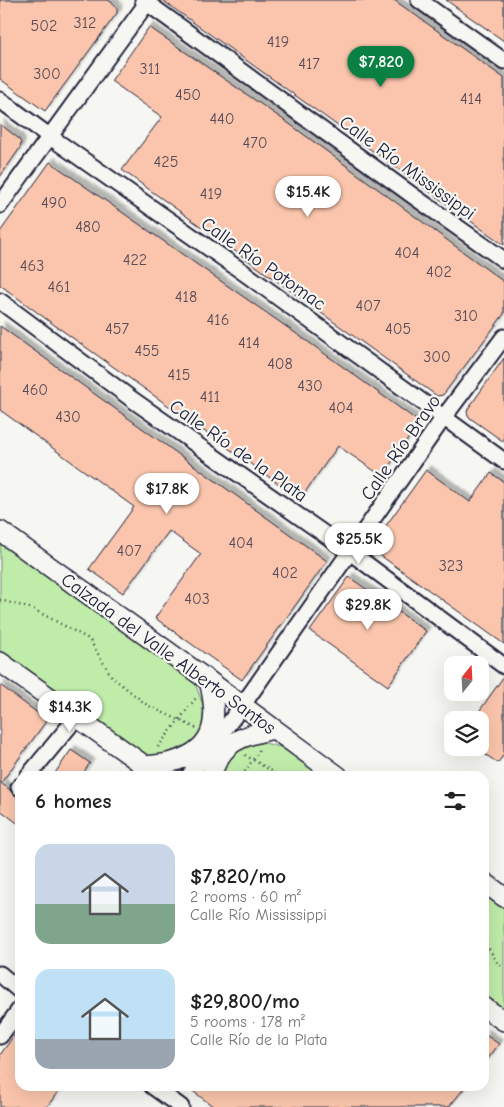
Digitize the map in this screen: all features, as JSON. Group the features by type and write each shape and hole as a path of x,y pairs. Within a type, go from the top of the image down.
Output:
{"main road":[{"name":"Calzada del Valle Alberto Santos","path":"0,531 331,771"},
{"path":"0,662 152,771 188,756 210,736 214,722 214,699 209,682"},
{"path":"212,771 214,765 228,746 244,737 273,729"},
{"path":"489,886 504,897"},
{"path":"489,1010 504,1021"}],"street":[{"path":"420,0 504,61"},
{"path":"0,205 146,1"},
{"name":"Calle Río Mississippi","path":"146,1 504,260"},
{"name":"Calle Río Potomac","path":"0,100 243,272 504,461"},
{"name":"Calle Río de la Plata","path":"0,301 132,400 350,552 504,666"},
{"name":"Calle Río Bravo","path":"193,771 242,706 444,417 504,337"},
{"path":"32,771 77,718"},
{"path":"0,974 15,986"},
{"path":"0,1036 15,1016"},
{"path":"159,1091 181,1107"}],"path":[{"path":"0,600 33,609 89,639 112,677 147,705 180,719 210,736"},
{"path":"152,771 180,719 209,682"},
{"path":"245,771 273,729"},
{"path":"228,746 271,771"},
{"path":"489,949 498,964 504,967"}],"green space":[{"path":"0,544 195,683 204,708 201,731 186,751 143,758 0,655"},
{"path":"257,741 284,748 315,771 220,771 232,747"},
{"path":"489,897 504,908 504,1017 489,1006"}],"building":[{"path":"0,0 108,0 117,8 117,13 45,111 0,79"},
{"path":"162,0 394,0 504,78 504,245"},
{"path":"446,0 504,0 504,41 464,13"},
{"path":"149,27 291,125 504,282 504,314 443,395 437,396 122,170 162,117 111,81"},
{"path":"0,124 18,138 21,143 20,148 0,177"},
{"path":"50,162 314,346 415,419 417,426 382,476 338,446 300,499 0,285 0,232"},
{"path":"0,326 327,561 242,680 155,618 201,554 169,531 123,593 89,569 134,507 0,410"},
{"path":"504,358 504,442 470,418 467,412"},
{"path":"426,470 470,502 491,473 504,482 504,644 370,548"},
{"path":"349,577 426,631 388,686 310,631"},
{"path":"504,676 504,754 498,763 488,756 489,711 479,711 486,701 489,701 489,697"},
{"path":"0,685 47,720 1,783 15,795 15,821 0,810"},
{"path":"71,750 90,763 84,771 56,771"},
{"path":"15,1034 15,1091 58,1091 47,1107 0,1107 0,1055"},
{"path":"489,1037 499,1044 489,1057"},
{"path":"193,1091 462,1091 449,1107 214,1107"}]}
